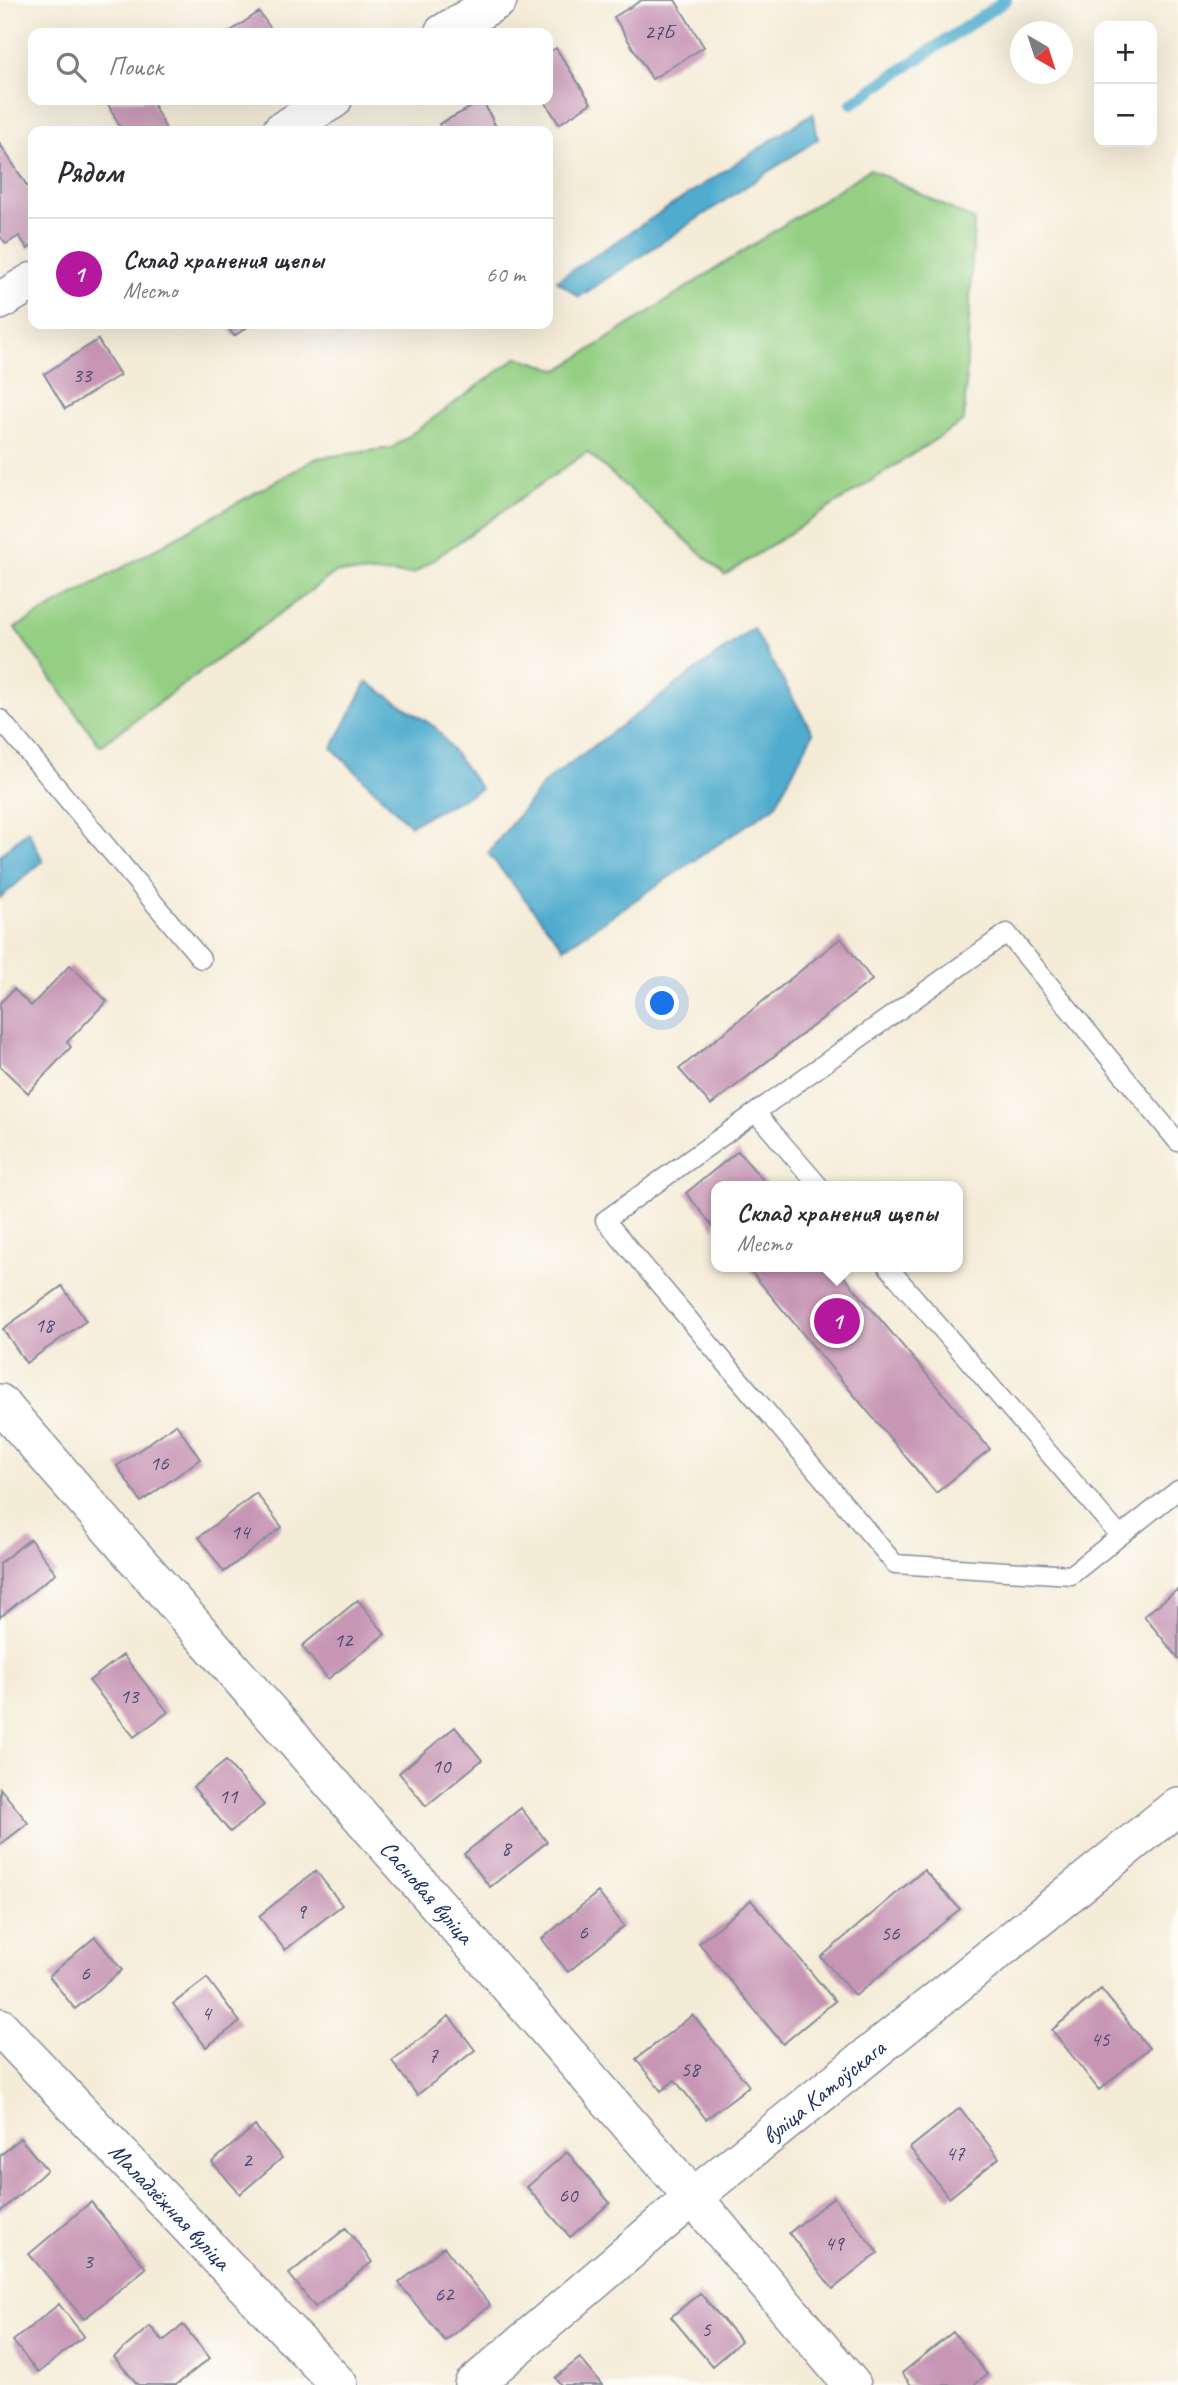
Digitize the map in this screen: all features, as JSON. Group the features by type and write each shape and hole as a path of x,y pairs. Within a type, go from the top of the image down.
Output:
{"street":[{"path":"451,28 498,0"},
{"path":"289,126 325,105"},
{"path":"0,301 28,284"},
{"name":"Сасновая вуліца","path":"0,1403 693,2197 852,2385"},
{"name":"вуліца Катоўскага","path":"473,2385 693,2197 1178,1806"},
{"name":"Маладзёжная вуліца","path":"0,2027 339,2385"}],"lane":[{"path":"0,719 201,959"},
{"path":"1178,1142 1007,933 606,1220 895,1564 1071,1575 1178,1490"},
{"path":"756,1113 815,1181"},
{"path":"892,1272 1120,1536"}],"green space":[{"path":"870,169 974,220 964,421 725,575 587,452 413,574 336,572 100,746 15,628 317,458 392,448 518,357 559,370"}],"water":[{"path":"813,113 818,139 579,297 557,280"},
{"path":"753,628 813,733 775,806 564,948 488,853 545,782"},
{"path":"367,682 435,727 481,789 410,825 332,748"},
{"path":"28,830 43,861 0,898 0,855"}],"building":[{"path":"642,0 675,0 704,47 652,79 614,17"},
{"path":"259,12 270,28 235,28"},
{"path":"556,48 591,103 559,124 547,105 553,105 553,50"},
{"path":"109,105 154,105 164,126 119,126"},
{"path":"475,105 485,105 496,126 440,126 439,124"},
{"path":"0,144 28,187 28,249 19,236 6,244 0,236"},
{"path":"229,329 244,329 234,336"},
{"path":"98,340 120,375 65,409 44,374"},
{"path":"841,938 872,980 711,1105 679,1069"},
{"path":"70,965 107,1001 67,1042 71,1047 28,1093 0,1066 0,1003 14,989 31,1006"},
{"path":"738,1151 764,1181 711,1181 711,1224 686,1193"},
{"path":"751,1272 840,1272 990,1449 936,1493"},
{"path":"62,1286 86,1321 26,1363 3,1329"},
{"path":"176,1424 200,1459 141,1502 117,1466"},
{"path":"256,1493 282,1527 224,1572 199,1537"},
{"path":"30,1539 56,1573 0,1617 0,1563"},
{"path":"1178,1589 1178,1658 1144,1616"},
{"path":"358,1600 385,1634 328,1679 302,1646"},
{"path":"123,1655 168,1712 134,1737 89,1681"},
{"path":"455,1727 482,1760 426,1806 399,1773"},
{"path":"226,1761 264,1805 230,1832 193,1787"},
{"path":"0,1788 28,1823 0,1845"},
{"path":"521,1808 547,1842 490,1887 464,1854"},
{"path":"924,1870 960,1909 855,1996 821,1957"},
{"path":"316,1871 342,1905 285,1950 259,1916"},
{"path":"598,1892 624,1926 568,1972 542,1939"},
{"path":"751,1900 835,2001 783,2044 699,1943"},
{"path":"95,1937 122,1970 75,2009 49,1976"},
{"path":"207,1978 240,2022 206,2047 173,2004"},
{"path":"1101,1989 1149,2048 1099,2090 1052,2030"},
{"path":"693,2015 749,2086 706,2119 675,2080 661,2091 636,2059"},
{"path":"449,2016 475,2050 417,2095 392,2061"},
{"path":"960,2108 999,2158 949,2198 910,2148"},
{"path":"255,2126 282,2158 240,2194 212,2162"},
{"path":"20,2138 47,2170 0,2212 0,2156"},
{"path":"567,2152 610,2203 570,2237 527,2187"},
{"path":"834,2197 878,2253 833,2289 789,2233"},
{"path":"91,2202 146,2268 84,2319 29,2254"},
{"path":"346,2228 372,2262 315,2307 289,2274"},
{"path":"444,2247 490,2305 445,2341 399,2283"},
{"path":"700,2293 741,2341 712,2366 671,2317"},
{"path":"59,2304 84,2336 38,2373 13,2341"},
{"path":"183,2325 210,2358 176,2385 138,2385 114,2357 150,2326 163,2341"},
{"path":"953,2332 987,2374 974,2385 911,2385 902,2373"},
{"path":"580,2358 602,2385 561,2385 555,2378"}],"waterway":[{"path":"852,103 1006,0"}],"place":[{"name":"Склад хранения щепы","path":"837,1321"}]}
